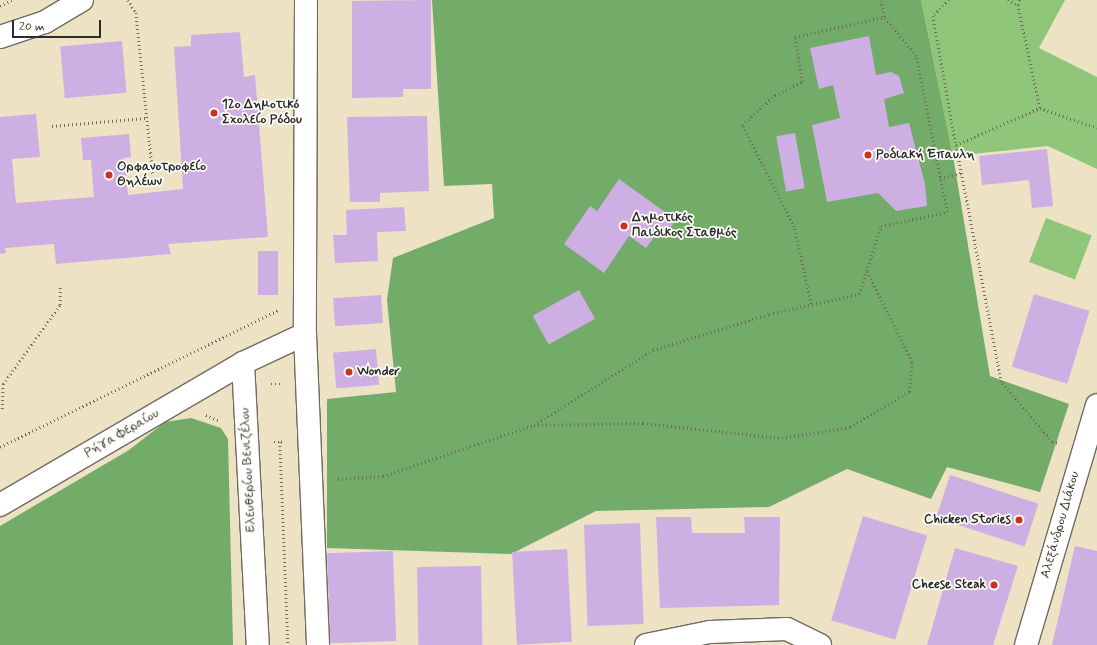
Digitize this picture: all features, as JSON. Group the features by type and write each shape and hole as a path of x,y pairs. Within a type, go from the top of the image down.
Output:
{"street":[{"path":"0,37 45,22 82,0"},
{"path":"306,0 305,334 318,645"},
{"path":"243,363 305,334"},
{"name":"Ρήγα Φεραίου","path":"0,505 243,363"},
{"name":"Ελευθερίου Βενιζέλου","path":"243,363 258,645"},
{"name":"Αλεξάνδρου Διάκου","path":"1026,645 1090,448 1097,406"},
{"path":"646,645 710,632 787,629 820,645"}],"path":[{"path":"0,6 12,0"},
{"path":"128,0 136,13 153,175"},
{"path":"332,479 383,476 534,425 653,350 769,314 860,294 881,226 946,212 916,56 884,17 881,0"},
{"path":"949,0 933,16 1001,382 1052,442"},
{"path":"1008,0 1018,5"},
{"path":"1020,0 1018,5 1040,108"},
{"path":"810,305 794,227 742,125 775,95 802,82 795,36 884,17"},
{"path":"956,145 1040,108 1097,128"},
{"path":"52,126 146,118"},
{"path":"940,178 962,173"},
{"path":"534,425 643,423 782,438 850,427 909,392 912,362 866,271"},
{"path":"2,409 3,384 60,305 60,287"},
{"path":"0,447 279,310"}],"green space":[{"path":"432,0 921,0 953,156 990,376 1069,404 1040,492 947,467 931,499 847,469 769,507 596,511 511,554 327,548 327,399 396,392 387,300 393,258 494,218 492,184 444,186"},
{"path":"921,0 1065,0 1039,48 1097,77 1097,169 1048,146 953,156"},
{"path":"1046,218 1092,236 1075,279 1029,262"},
{"path":"191,418 221,428 228,439 233,645 0,645 0,526 129,450 165,422"}],"building":[{"path":"431,0 431,89 403,89 403,97 352,98 352,1"},
{"path":"240,32 244,77 255,75 268,237 168,244 171,254 56,264 54,244 5,248 6,253 0,254 0,117 36,114 40,157 12,159 16,203 94,197 91,160 83,160 81,138 129,134 131,157 124,158 128,195 183,189 174,47 191,46 191,35"},
{"name":"Ροδιακή Έπαυλη","path":"869,36 876,75 891,72 899,76 904,93 884,99 889,127 909,123 925,184 927,206 896,211 878,193 827,202 812,125 840,118 833,85 819,89 810,48"},
{"path":"122,41 127,93 65,98 60,46"},
{"path":"427,116 429,191 380,193 380,202 350,202 347,117"},
{"path":"795,133 805,188 786,191 776,136"},
{"path":"1047,149 1053,206 1032,208 1029,180 982,185 979,156"},
{"name":"Δημοτικός Παιδικος Σταθμός","path":"619,179 676,220 663,238 657,233 646,248 629,236 604,273 564,244 590,206 597,211"},
{"path":"404,207 406,231 377,232 378,261 335,263 333,235 347,235 346,210"},
{"path":"258,251 278,251 278,295 258,295"},
{"path":"579,290 595,319 549,345 533,316"},
{"path":"1034,294 1089,311 1067,384 1012,367"},
{"path":"381,295 383,323 335,326 333,298"},
{"path":"376,349 379,385 336,389 333,353"},
{"path":"950,475 1038,504 1025,547 936,518"},
{"path":"863,516 927,536 895,640 831,620"},
{"path":"656,517 691,517 692,533 745,533 744,517 780,517 779,605 660,608"},
{"path":"640,523 644,624 588,626 584,525"},
{"path":"1075,546 1097,551 1097,645 1052,645"},
{"path":"955,548 1018,566 993,645 927,645"},
{"path":"567,549 572,642 517,645 512,552"},
{"path":"393,551 396,641 330,643 327,553"},
{"path":"481,566 482,645 418,645 417,567"}],"place":[{"name":"12ο Δημοτικό Σχολείο Ρόδου","path":"214,113"},
{"name":"Ροδιακή Έπαυλη","path":"868,155"},
{"name":"Ορφανοτροφείο Θηλέων","path":"109,175"},
{"name":"Δημοτικός Παιδικος Σταθμός","path":"624,226"},
{"name":"Wonder","path":"349,372"},
{"name":"Chicken Stories","path":"1019,520"},
{"name":"Cheese Steak","path":"994,585"}]}
